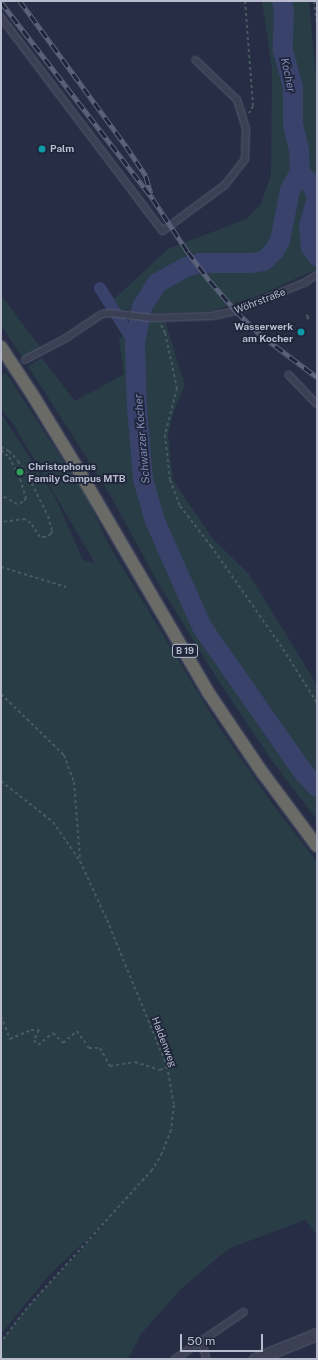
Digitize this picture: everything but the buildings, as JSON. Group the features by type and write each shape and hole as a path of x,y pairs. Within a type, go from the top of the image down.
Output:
{"highway":[{"name":"B 19","path":"1,347 61,441 210,695 262,772 317,846"}],"street":[{"path":"255,1359 317,1334"}],"lane":[{"path":"1,16 163,231 225,185 245,159 245,122 237,100 196,61"},
{"name":"Wöhrstraße","path":"26,360 66,338 102,314 111,313 151,318 212,316 236,311 297,286 317,275"},
{"path":"290,375 317,404"},
{"path":"175,1359 244,1312"},
{"path":"202,1342 206,1359"}],"path":[{"path":"245,1 252,106 245,122"},
{"path":"314,1 317,27"},
{"path":"306,315 309,317 307,319"},
{"path":"158,318 165,333 177,388 165,435 170,480 180,506 211,546 283,649 317,702"},
{"path":"1,448 9,457 20,479 26,498 17,504 1,495"},
{"path":"1,448 9,451 25,472 48,516 52,531 51,534 45,537 40,537 31,523 25,519 1,522"},
{"path":"1,567 66,587"},
{"path":"1,694 64,755 74,782 80,860"},
{"name":"Haldenweg","path":"1,781 53,822 80,860 107,920 167,1066 174,1106 171,1130 162,1153 152,1170 112,1216 27,1308 1,1342"},
{"path":"1,1016 10,1039 32,1030 39,1030 34,1040 38,1046 53,1033 63,1042 77,1031 89,1048 100,1048 110,1066 135,1062 160,1070 167,1066"}],"shaded area":[{"path":"262,1 309,1 317,87 317,269 260,295 213,311 151,313 120,309 114,299 168,249 246,219 261,204 271,175 272,69"},
{"path":"1,295 41,348 22,357 1,325"},
{"path":"165,321 185,385 174,411 168,434 173,480 213,539 249,574 317,685 317,820 272,761 216,677 157,581 109,493 28,366 42,358 75,401 124,374 119,339 144,322"},
{"path":"6,373 87,497 109,545 217,724 272,803 317,862 317,1236 305,1220 228,1249 182,1288 141,1334 128,1359 1,1359 1,1342 27,1308 107,1221 50,1274 1,1334 1,413 55,497 83,560 95,563 13,424 1,409 1,375"}],"waterway":[{"name":"Schwarzer Kocher","path":"282,1 284,12 283,50 293,87 293,124 299,149 300,172 290,190 280,241 274,251 264,261 253,263 200,263 186,267 157,283 142,307 135,344 137,407 143,479 155,521 202,627 304,773 317,787"},
{"path":"300,172 313,187 317,197 309,226 311,247 317,256"},
{"path":"100,288 135,344"}],"railway":[{"path":"20,1 126,146 146,176 151,193"},
{"path":"1,2 153,199 188,252 210,281 236,311 261,335 317,377"}],"place":[{"name":"Palm","path":"42,149"},
{"name":"Wasserwerk am Kocher","path":"301,332"},
{"name":"Christophorus Family Campus MTB","path":"20,472"}],"water label":[{"name":"Kocher","path":"288,75"}]}
